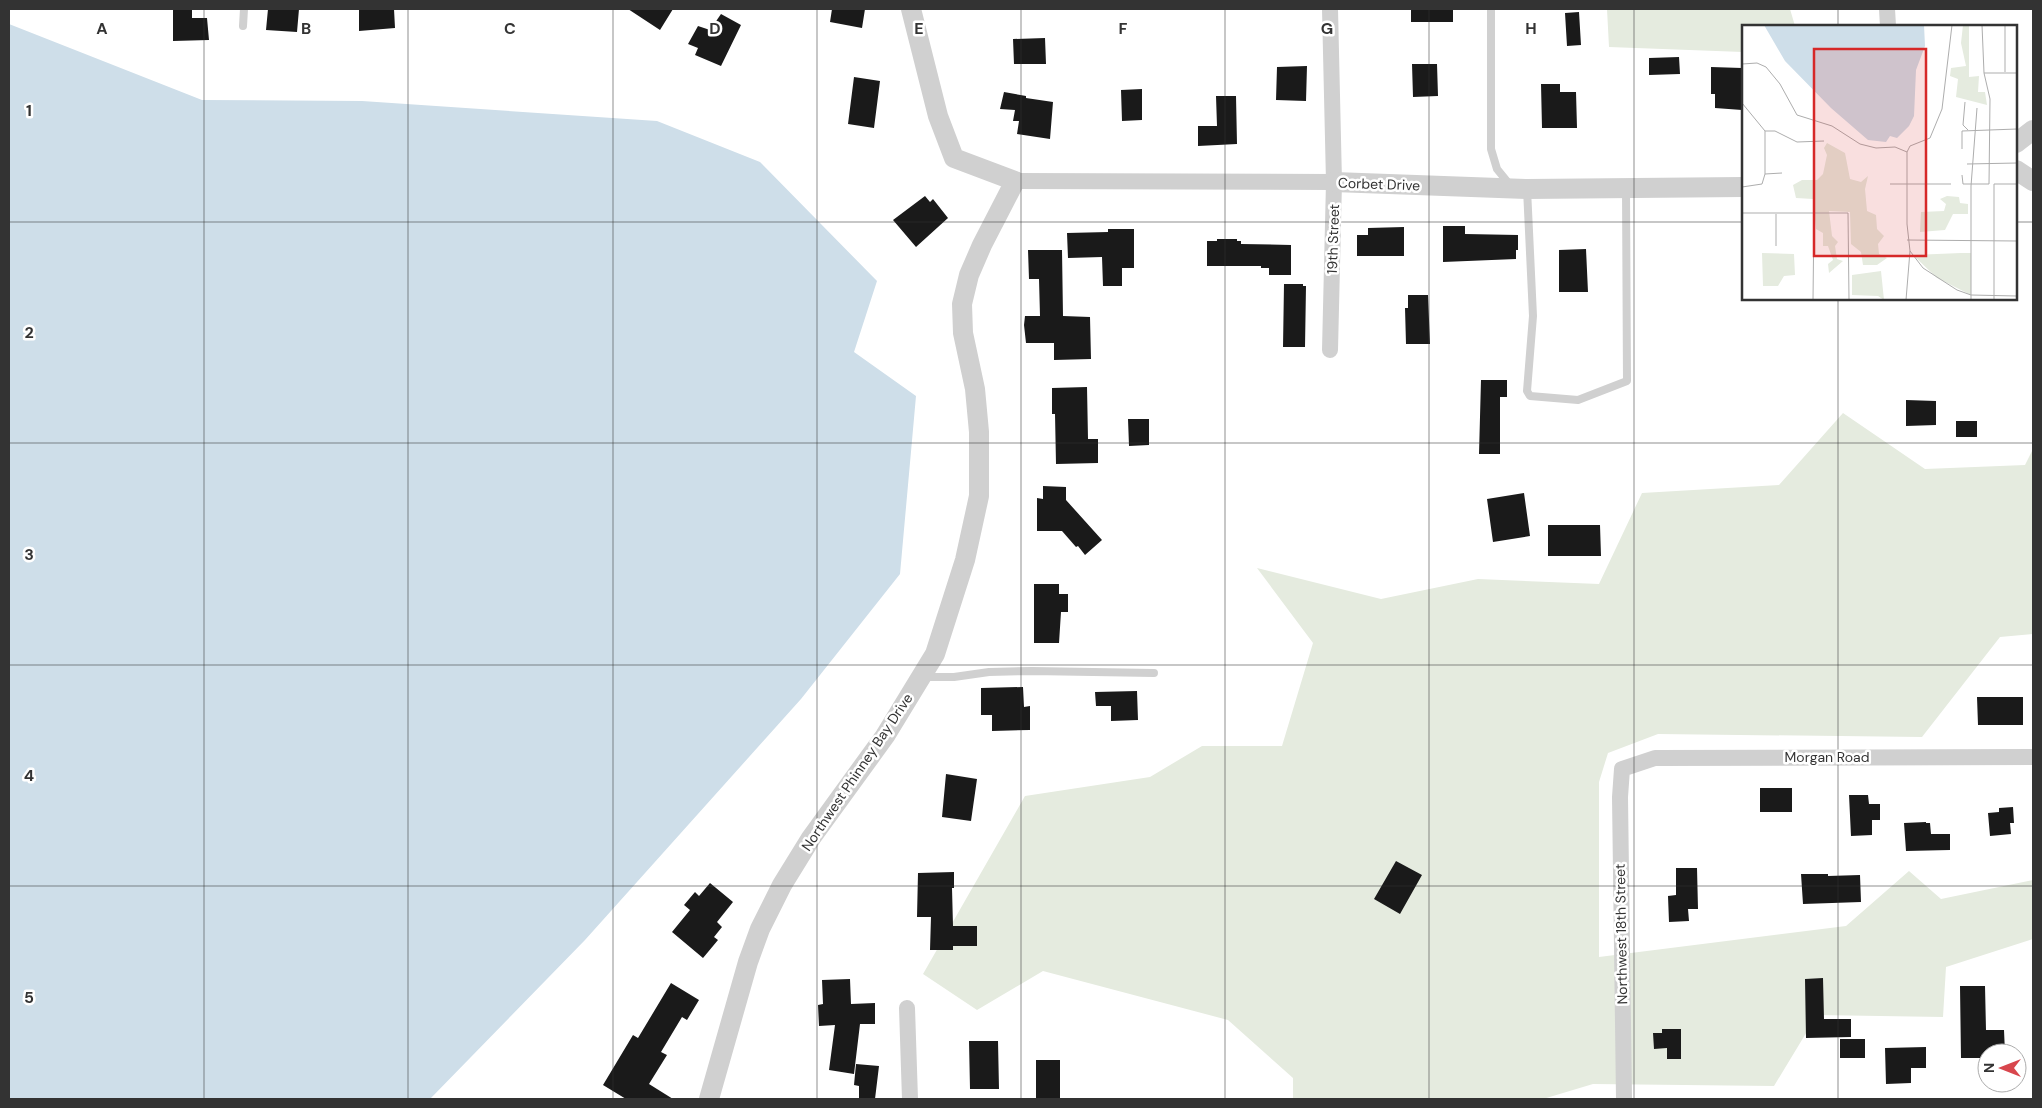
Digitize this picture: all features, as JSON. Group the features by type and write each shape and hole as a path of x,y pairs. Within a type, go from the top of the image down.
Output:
{"street":[{"path":"911,9 938,116 954,158 1015,181"},
{"name":"19th Street","path":"1330,9 1334,182 1330,350"},
{"path":"1888,9 1888,25"},
{"path":"2017,143 2033,130"},
{"path":"2017,171 2033,180"},
{"name":"Corbet Drive","path":"1015,181 1334,182 1520,189 1742,187"},
{"name":"Northwest Phinney Bay Drive","path":"709,1099 748,962 760,929 782,885 812,838 885,736 935,654 965,560 978,496 978,432 975,389 963,333 962,304 969,275 982,245 1015,181"},
{"name":"Morgan Road","path":"1622,769 1656,758 2033,756"},
{"name":"Northwest 18th Street","path":"1622,769 1620,797 1624,1099"},
{"path":"907,1008 910,1099"}],"lane":[{"path":"243,26 244,9"},
{"path":"1491,9 1492,149 1497,169 1520,189 1533,316 1527,391 1530,396 1578,400 1627,381 1626,188"},
{"path":"921,677 954,677 989,672 1024,671 1154,673"}],"shaded area":[{"path":"1607,9 1790,9 1795,25 1742,25 1742,52 1609,47"},
{"path":"9,24 202,100 362,101 657,121 760,162 877,281 854,352 916,396 900,574 801,699 585,940 430,1099 9,1099"},
{"path":"1843,413 1925,469 2025,465 2033,449 2033,634 2000,637 1922,737 1658,734 1608,753 1599,782 1599,957 1846,926 1909,871 1941,899 2033,880 2033,939 1946,967 1943,1017 1817,1015 1774,1086 1593,1084 1543,1099 1293,1099 1293,1078 1228,1020 1043,971 977,1010 923,974 1025,796 1150,777 1202,746 1282,746 1313,643 1257,568 1381,599 1478,579 1599,584 1642,493 1779,485"}],"building":[{"path":"173,9 192,9 192,18 207,18 209,40 173,41"},
{"path":"268,9 299,9 297,32 266,30"},
{"path":"394,9 395,28 359,31 359,10"},
{"path":"628,9 673,9 660,30"},
{"path":"832,9 865,9 862,28 830,22"},
{"path":"1411,9 1453,9 1453,22 1411,22"},
{"path":"1579,12 1581,45 1567,46 1565,13"},
{"path":"721,14 741,25 721,66 695,55 698,48 688,44 698,26 710,30"},
{"path":"1045,38 1046,64 1014,64 1013,39"},
{"path":"1679,57 1680,74 1649,75 1649,58"},
{"path":"1412,64 1437,64 1438,96 1413,97"},
{"path":"1307,66 1306,101 1276,100 1277,67"},
{"path":"1711,67 1742,68 1742,110 1715,108 1715,94 1711,94"},
{"path":"854,77 880,81 874,128 848,124"},
{"path":"1541,84 1560,84 1560,92 1576,92 1577,128 1542,128"},
{"path":"1142,89 1142,120 1122,121 1121,90"},
{"path":"1004,92 1053,102 1050,139 1017,134 1019,121 1013,121 1015,110 1000,109"},
{"path":"1216,96 1236,96 1237,144 1198,146 1198,126 1217,126"},
{"path":"925,196 930,202 933,199 948,218 916,247 893,220"},
{"path":"1443,226 1465,226 1465,234 1518,235 1516,259 1443,262"},
{"path":"1404,227 1404,256 1357,256 1357,235 1368,235 1368,228"},
{"path":"1108,229 1134,229 1134,268 1122,268 1122,286 1103,286 1102,257 1068,258 1067,233 1108,232"},
{"path":"1217,239 1237,239 1237,241 1241,241 1241,244 1291,245 1291,275 1269,275 1269,268 1261,268 1261,266 1207,266 1207,241 1217,241"},
{"path":"1586,249 1588,292 1559,292 1559,250"},
{"path":"1028,250 1062,250 1063,316 1090,317 1091,359 1054,360 1054,343 1026,343 1025,316 1040,316 1039,279 1029,279"},
{"path":"1284,284 1303,284 1303,286 1306,286 1305,347 1283,347"},
{"path":"1408,295 1428,295 1430,344 1406,344 1405,308 1408,308"},
{"path":"1481,380 1507,380 1507,397 1500,397 1500,454 1479,454"},
{"path":"1087,387 1088,439 1098,439 1098,463 1056,464 1055,414 1052,414 1052,388"},
{"path":"1906,400 1936,401 1936,425 1906,426"},
{"path":"1128,419 1149,419 1149,445 1129,446"},
{"path":"1956,421 1977,421 1977,437 1956,437"},
{"path":"1043,486 1066,487 1066,500 1102,540 1085,555 1062,531 1037,531 1037,498 1043,499"},
{"path":"1524,493 1530,536 1493,542 1487,499"},
{"path":"1548,525 1600,525 1601,556 1548,556"},
{"path":"1034,584 1059,584 1059,594 1068,594 1068,612 1061,612 1059,643 1034,643"},
{"path":"1023,687 1024,707 1030,706 1030,730 992,731 992,715 981,715 981,688"},
{"path":"1137,691 1138,720 1111,721 1111,706 1096,706 1095,692"},
{"path":"1977,697 2023,697 2023,725 1978,725"},
{"path":"946,774 977,779 971,821 942,817"},
{"path":"1760,788 1792,788 1792,812 1760,812"},
{"path":"1849,795 1868,795 1869,804 1880,804 1880,820 1872,820 1872,835 1851,836"},
{"path":"2013,807 2014,823 2010,823 2011,834 1990,836 1988,813 1999,812 1999,808"},
{"path":"1904,823 1930,823 1931,834 1950,834 1950,850 1906,851"},
{"path":"1396,861 1422,875 1400,914 1374,899"},
{"path":"1676,868 1697,868 1698,909 1688,909 1689,921 1669,922 1668,896 1676,895"},
{"path":"954,872 954,888 952,888 953,926 977,926 977,946 953,946 953,950 930,950 931,917 917,917 918,873"},
{"path":"1801,874 1828,874 1828,876 1860,875 1861,902 1803,904"},
{"path":"710,883 733,902 717,922 722,927 714,937 718,940 703,958 672,932 690,910 684,905 695,892 699,896"},
{"path":"1823,978 1824,1019 1851,1019 1851,1037 1806,1038 1805,979"},
{"path":"850,979 851,1004 875,1003 875,1024 860,1024 854,1074 829,1070 835,1025 819,1026 818,1005 823,1004 822,980"},
{"path":"671,983 699,1000 687,1020 682,1017 661,1052 667,1055 649,1084 673,1099 626,1099 603,1085 633,1035 638,1038"},
{"path":"1960,986 1985,986 1986,1030 2004,1030 2005,1043 1977,1043 1977,1058 1961,1058"},
{"path":"1662,1029 1681,1029 1681,1059 1667,1059 1667,1048 1654,1049 1653,1033 1662,1033"},
{"path":"1840,1039 1865,1039 1865,1058 1840,1058"},
{"path":"969,1041 998,1041 999,1089 970,1089"},
{"path":"1926,1047 1926,1068 1911,1068 1911,1083 1886,1084 1885,1048"},
{"path":"1036,1060 1060,1060 1060,1098 1036,1098"},
{"path":"856,1064 879,1066 875,1099 859,1099 859,1086 854,1085"}]}
